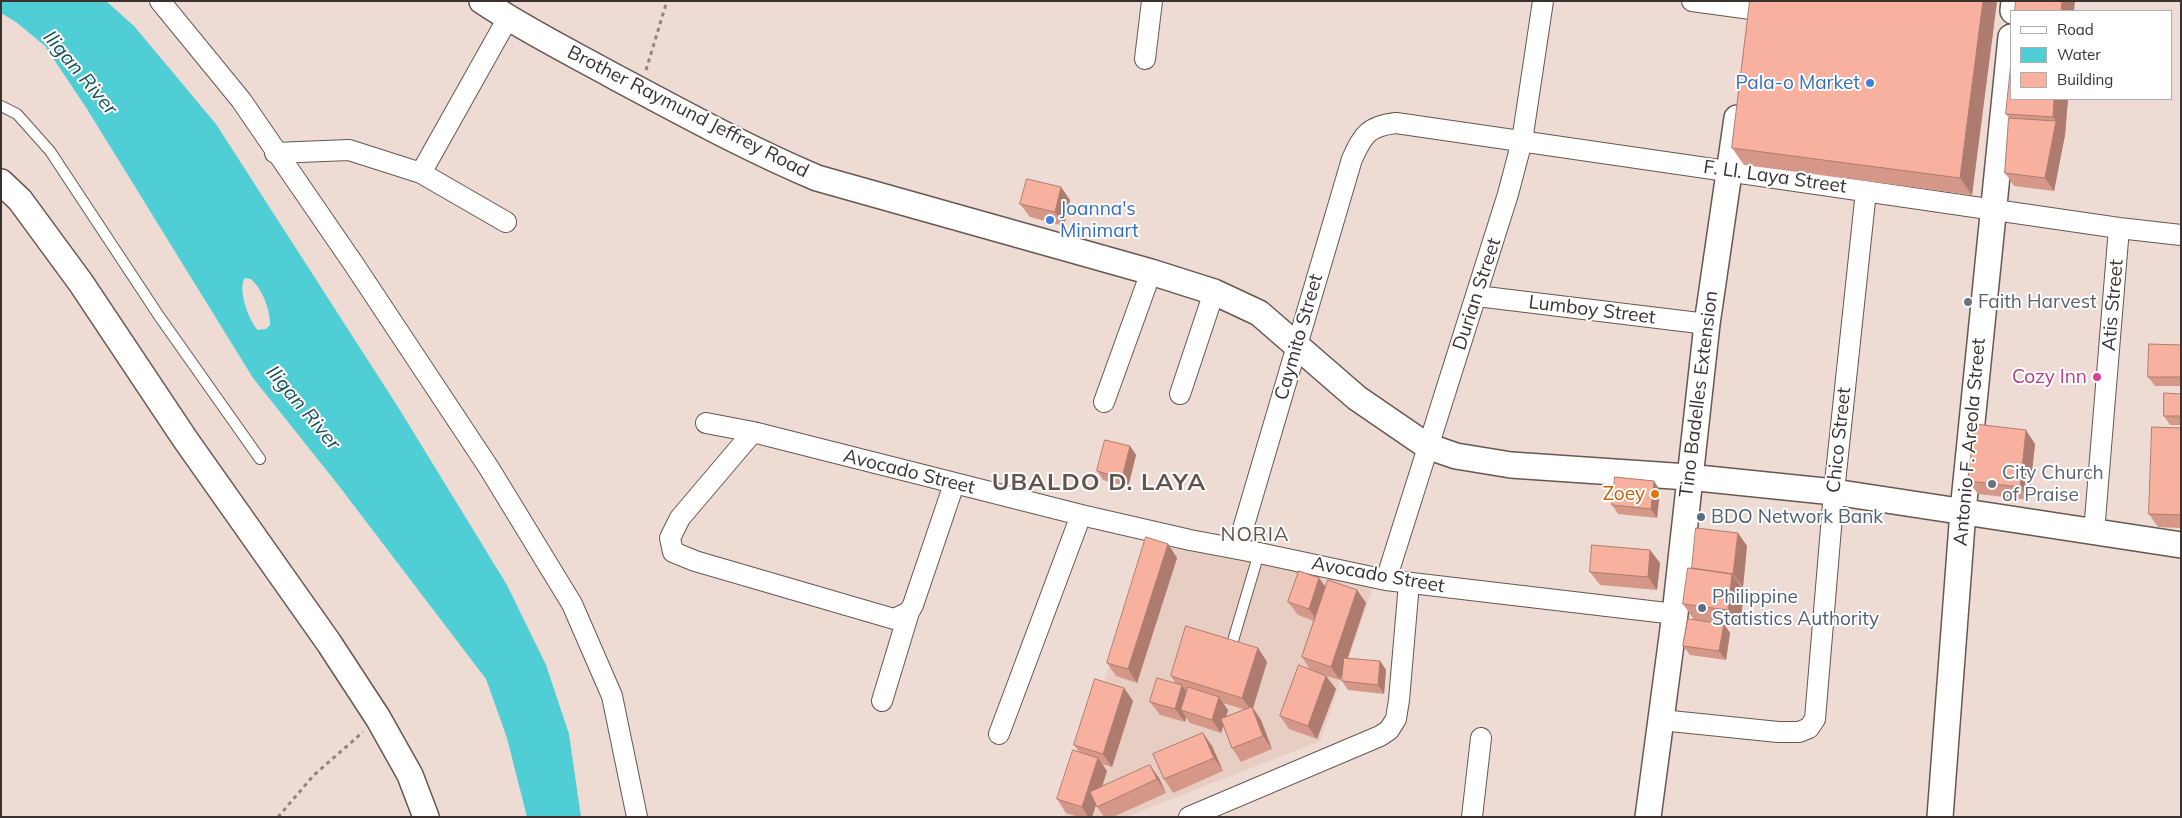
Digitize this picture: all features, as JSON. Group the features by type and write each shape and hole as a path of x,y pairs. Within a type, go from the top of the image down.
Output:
{"street":[{"path":"160,1 241,100 355,266 489,468 572,604 612,696 637,817"},
{"name":"Brother Raymund Jeffrey Road","path":"482,1 508,18 640,90 769,158 817,178 1151,272 1214,292 1259,313 1357,398 1427,446 1456,456 1511,465 1688,477 1834,492 2181,545"},
{"path":"1144,59 1152,1"},
{"name":"Durian Street","path":"1386,580 1427,446 1496,238 1522,141 1543,1"},
{"path":"1692,1 1751,13"},
{"path":"421,173 508,18"},
{"name":"Antonio F. Areola Street","path":"1940,817 1963,511 2010,47"},
{"name":"Tino Badelles Extension","path":"1648,817 1675,614 1688,477 1707,324 1740,95"},
{"name":"F. Ll. Laya Street","path":"1370,129 1382,124 1396,123 2119,228 2181,235"},
{"name":"Caymito Street","path":"1237,549 1296,344 1352,160 1360,142 1370,129"},
{"path":"276,152 349,150 421,173 506,222"},
{"path":"1,182 20,200 81,283 185,438 329,643 378,718 410,775 426,817"},
{"name":"Chico Street","path":"1660,720 1778,732 1798,732 1809,728 1815,719 1834,492 1866,190"},
{"name":"Atis Street","path":"2094,532 2119,228"},
{"path":"1104,402 1151,272"},
{"path":"1180,394 1214,292"},
{"name":"Lumboy Street","path":"1477,296 1707,324"},
{"name":"Avocado Street","path":"706,423 753,432 1080,515 1190,540 1386,580 1675,614"},
{"path":"753,432 680,518 670,538 674,552 695,561 894,619 909,612"},
{"path":"882,701 909,612 954,484"},
{"path":"999,734 1080,515"},
{"path":"1188,817 1237,795 1352,749 1389,730 1396,719 1399,700 1410,583"},
{"path":"1472,817 1481,738"}],"lane":[{"path":"1,106 17,114 50,152 160,316 260,459"},
{"path":"1232,644 1259,553"}],"path":[{"path":"640,90 667,1"},
{"path":"278,817 314,775 378,718"}],"shaded area":[{"path":"1146,543 1374,585 1320,741 1126,817 1064,817"}],"water":[{"name":"Iligan River","path":"1,1 106,1 134,26 216,124 398,407 507,585 546,665 569,734 581,817 527,817 507,738 486,679 339,486 253,378 87,109 45,46 16,22 1,13","holes":["245,278 251,279 262,294 267,306 270,325 266,329 258,330 251,320 245,305 242,289 243,283"]}],"building":[{"name":"Pala-o Market","path":"1750,1 1983,1 1960,178 1732,148"},
{"path":"2016,1 2062,1 2061,10 2015,10"},
{"path":"2010,73 2010,100 2054,100 2053,117 2006,114"},
{"path":"2009,118 2056,121 2045,178 2005,173"},
{"path":"1027,179 1061,187 1055,212 1020,204"},
{"path":"2149,344 2181,345 2181,377 2148,377"},
{"path":"2164,393 2181,394 2181,416 2164,416"},
{"path":"1975,424 2026,430 2020,487 1968,481"},
{"path":"2152,427 2181,428 2181,515 2149,514"},
{"path":"1105,440 1130,446 1122,478 1097,471"},
{"path":"1615,477 1654,481 1651,509 1612,505"},
{"path":"1696,528 1738,533 1733,574 1692,568"},
{"path":"1146,537 1168,544 1128,669 1107,663"},
{"path":"1592,545 1650,550 1648,577 1590,572"},
{"path":"1688,568 1732,574 1728,610 1683,604"},
{"path":"1299,571 1319,578 1309,609 1288,602"},
{"path":"1328,580 1357,590 1331,667 1302,657"},
{"path":"1688,619 1724,624 1719,651 1683,646"},
{"path":"1186,626 1258,648 1242,698 1171,676"},
{"path":"1344,658 1380,661 1378,685 1342,681"},
{"path":"1299,665 1326,676 1308,726 1280,716"},
{"path":"1157,678 1182,685 1175,709 1150,702"},
{"path":"1095,679 1124,688 1103,754 1074,745"},
{"path":"1188,687 1219,697 1212,720 1181,710"},
{"path":"1252,707 1263,736 1232,748 1221,719"},
{"path":"1203,733 1214,758 1164,779 1153,754"},
{"path":"1073,750 1098,758 1082,807 1057,799"},
{"path":"1150,765 1157,779 1097,807 1090,792"}],"place":[{"name":"Pala-o Market","path":"1870,83"},
{"name":"Joanna's Minimart","path":"1050,220"},
{"name":"Faith Harvest","path":"1968,302"},
{"name":"Cozy Inn","path":"2097,377"},
{"name":"City Church of Praise","path":"1992,484"},
{"name":"Zoey","path":"1655,494"},
{"name":"BDO Network Bank","path":"1701,517"},
{"name":"Philippine Statistics Authority","path":"1702,608"}],"district":[{"name":"UBALDO D. LAYA","path":"1099,483"},
{"name":"NORIA","path":"1255,535"}]}
